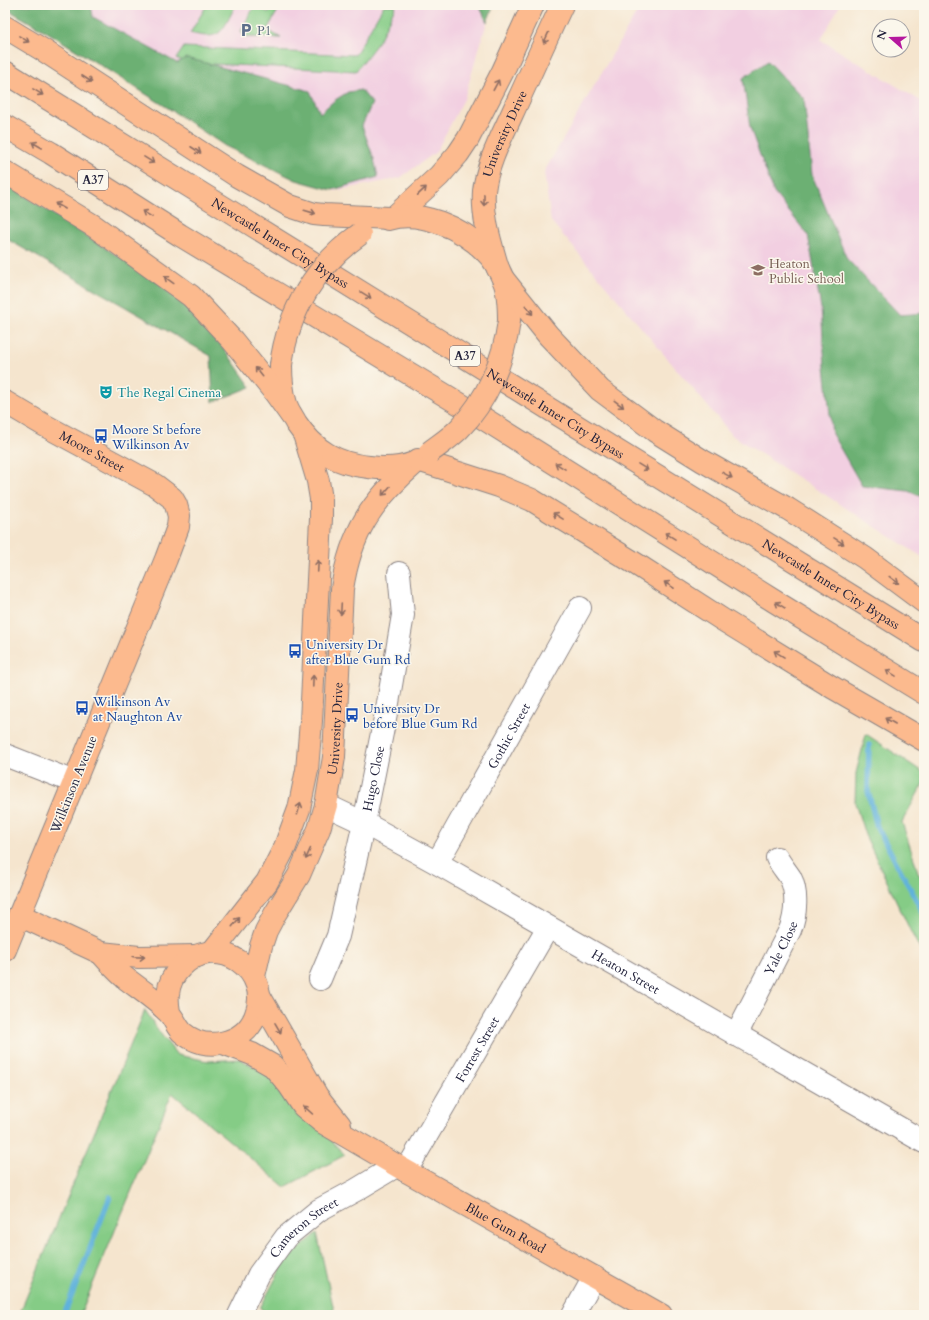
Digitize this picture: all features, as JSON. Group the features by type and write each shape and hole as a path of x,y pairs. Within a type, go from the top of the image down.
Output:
{"main road":[{"name":"University Drive","path":"392,218 439,176 458,154 468,139 503,71 533,5"},
{"name":"University Drive","path":"256,986 259,953 266,931 299,875 326,805 334,757 342,589 346,562 354,540 366,517 383,493 420,459 459,429 484,397 505,346 509,321 508,304 488,232 484,210 484,192 488,170 562,5"},
{"path":"5,27 50,54 237,176 290,206 314,214 341,217 419,217 446,224 466,235 487,252 501,275 548,335 600,390 655,431 703,461 801,517 865,558 924,602"},
{"name":"Newcastle Inner City Bypass","path":"5,72 924,640"},
{"name":"A37","path":"5,126 51,153 180,235 478,415 774,601 924,693"},
{"path":"5,172 94,226 192,296 233,341 276,394 304,434 324,453 346,463 386,469 399,468 420,459 532,500 832,687 924,740"},
{"path":"291,415 286,406 282,388 281,365 289,329 300,304 324,266 343,246 376,224 392,218"},
{"name":"Moore Street","path":"5,402 44,425 155,485 172,498 176,505"},
{"name":"University Drive","path":"204,954 267,882 285,847 299,809 307,770 311,721 321,512 318,481 304,434"},
{"name":"Wilkinson Avenue","path":"5,950 178,527 176,505"},
{"name":"Blue Gum Road","path":"19,915 101,953 139,957 204,954 227,955 240,961 248,968 256,986 317,1096 352,1140"},
{"name":"Blue Gum Road","path":"101,953 124,976 169,1012 182,1032 190,1038 206,1044 223,1043 238,1036 250,1025 257,1011 256,986"},
{"path":"169,1012 168,994 172,978 183,964 204,954"},
{"name":"Blue Gum Road","path":"223,1043 252,1054 273,1066 289,1085 303,1106 322,1122 661,1315"}],"street":[{"name":"Hugo Close","path":"320,979 338,936 364,823 388,702 402,615 399,573"},
{"name":"Gothic Street","path":"436,863 580,608"},
{"path":"5,755 74,782"},
{"name":"Heaton Street","path":"326,805 364,823 436,863 924,1142"},
{"name":"Yale Close","path":"736,1035 790,930 794,918 795,902 793,884 777,858"},
{"name":"Forrest Street","path":"401,1168 548,927"},
{"name":"Cameron Street","path":"238,1315 259,1274 286,1237 319,1210 366,1184 401,1168"},
{"path":"573,1315 594,1277"}],"shaded area":[{"path":"5,5 494,5 487,22 464,99 436,152 400,178 335,191 299,180"},
{"name":"Heaton Public School","path":"641,5 840,5 821,40 924,103 924,558 733,436 551,221 544,172"}],"green space":[{"path":"5,5 91,5 93,17 177,63 187,58 310,91 320,113 335,100 348,92 361,90 372,103 362,126 374,159 378,177 332,190 296,180 225,146 168,108 52,35 5,8"},
{"path":"207,5 236,5 220,32 209,36 190,33"},
{"path":"255,5 269,13 274,5 281,5 267,30 281,38 246,37 243,35 241,31"},
{"path":"384,5 396,5 379,41 356,71 192,63 176,59 184,47 355,55"},
{"path":"479,5 494,5 487,22"},
{"path":"768,61 804,99 812,175 847,259 900,315 924,313 924,498 908,491 862,486 832,434 821,308 808,235 774,193 750,128 743,78"},
{"path":"5,183 158,282 211,330 251,387 213,402 211,356 5,238"},
{"path":"866,734 924,773 924,782 902,822 919,875 924,877 924,957 865,835 855,803 856,773"},
{"path":"145,1010 177,1055 209,1061 240,1059 266,1073 345,1155 285,1187 172,1093 80,1315 19,1315"},
{"path":"317,1233 335,1315 270,1315 260,1308 285,1261"}],"waterway":[{"path":"869,745 868,791 877,827 924,914"},
{"path":"64,1315 110,1197"}],"place":[{"name":"P1","path":"246,30"},
{"name":"Heaton Public School","path":"758,270"},
{"name":"The Regal Cinema","path":"106,392"},
{"name":"Moore St before Wilkinson Av","path":"101,436"},
{"name":"University Dr after Blue Gum Rd","path":"295,651"},
{"name":"Wilkinson Av at Naughton Av","path":"82,708"},
{"name":"University Dr before Blue Gum Rd","path":"352,715"}]}
